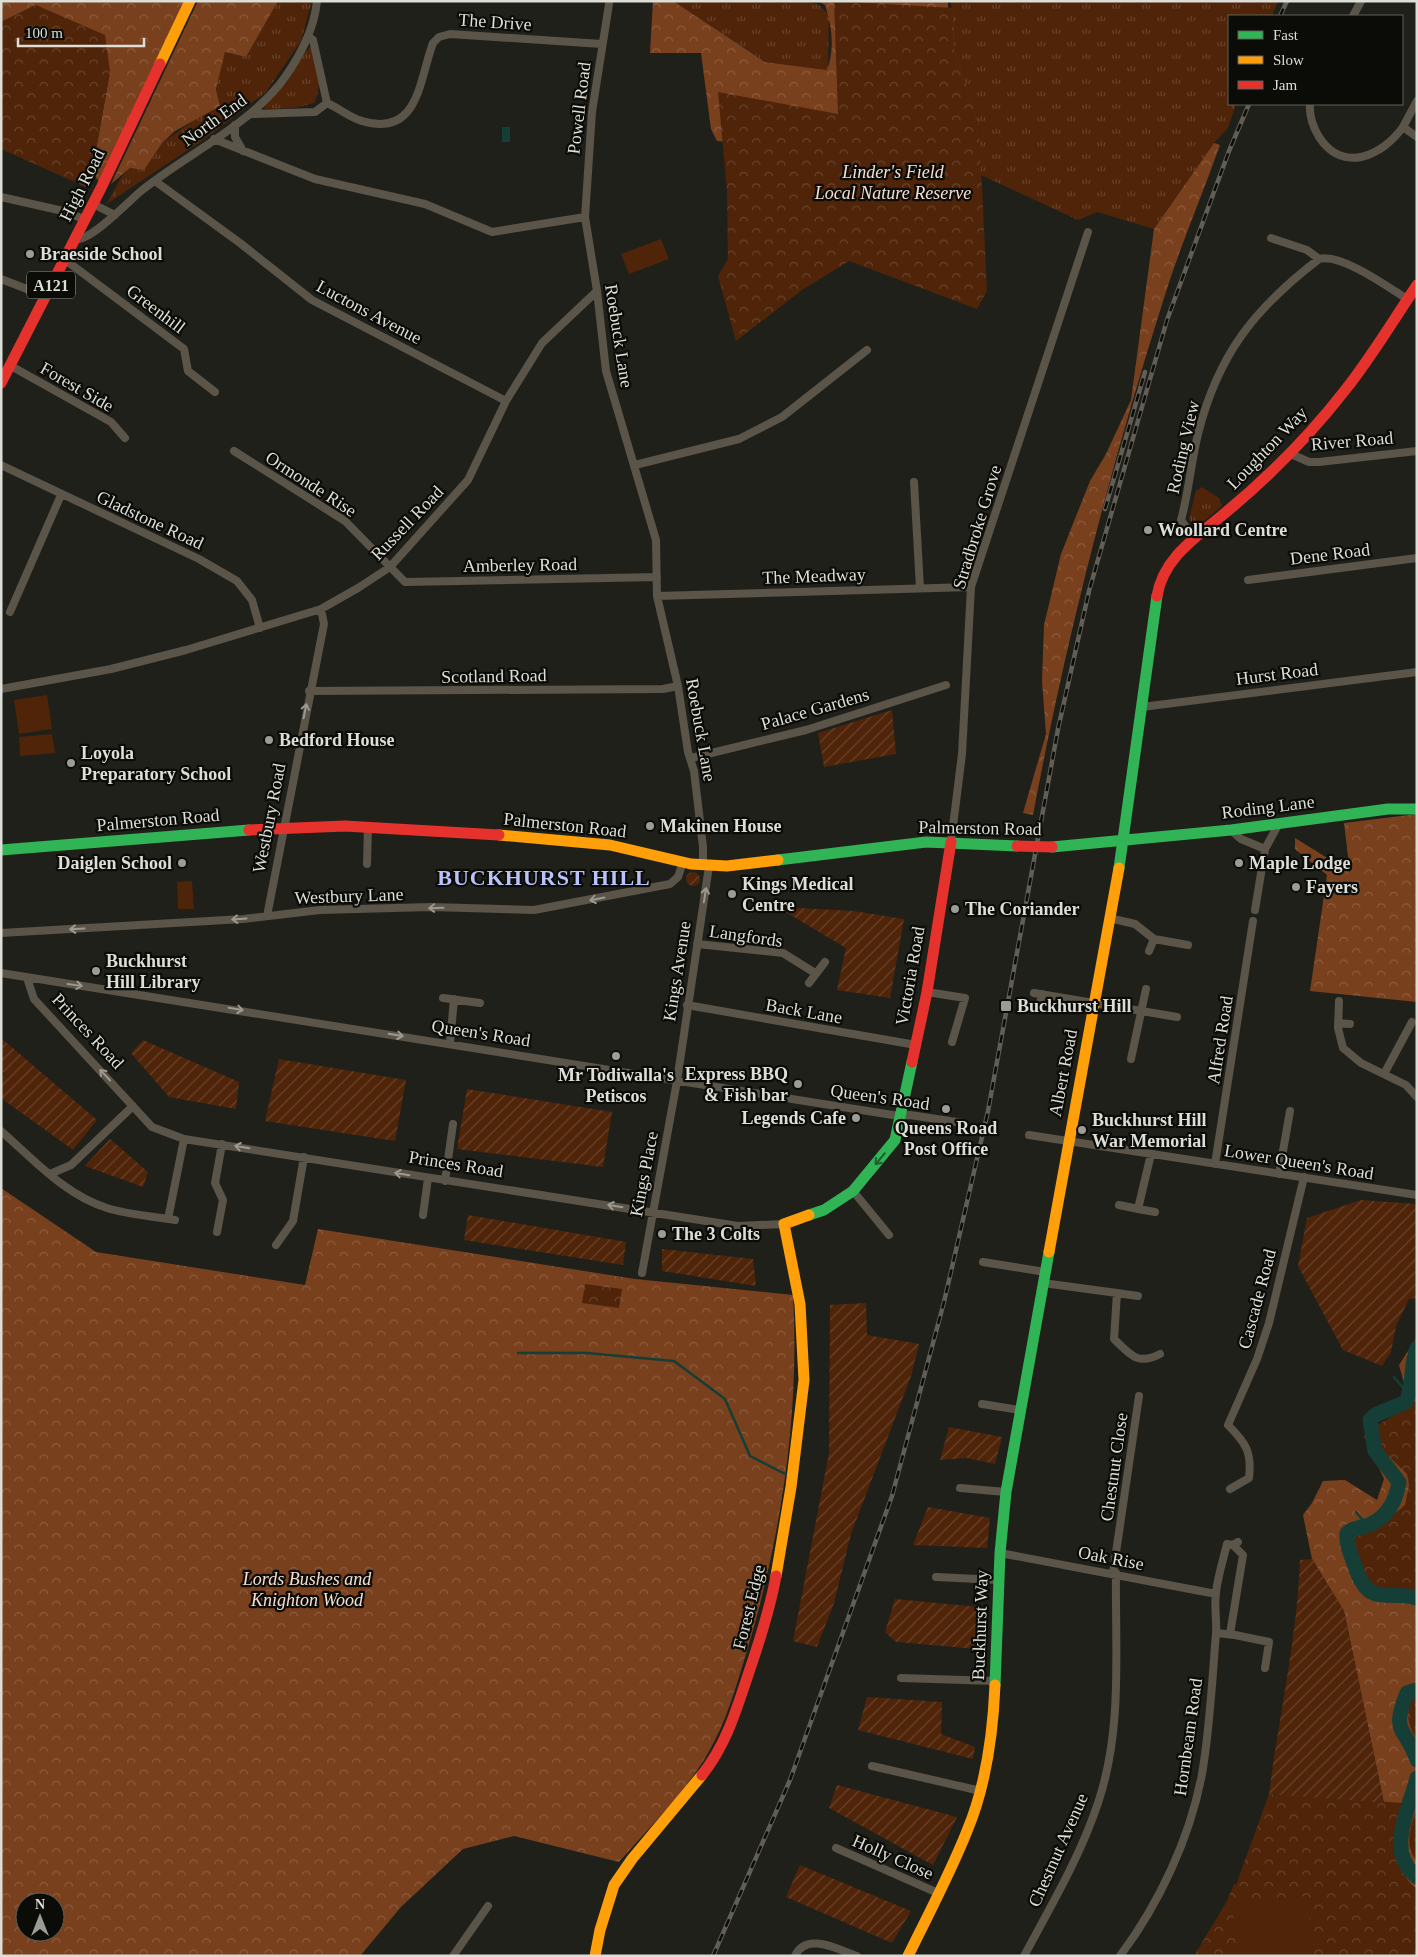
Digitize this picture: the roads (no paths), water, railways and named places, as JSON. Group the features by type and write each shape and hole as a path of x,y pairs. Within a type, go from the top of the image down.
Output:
{"street":[{"name":"High Road","path":"1,384 93,204 190,1"},
{"name":"North End","path":"75,239 83,239 155,182 235,124 252,114 280,83 309,37 317,1"},
{"path":"1354,15 1361,1"},
{"name":"Powell Road","path":"584,217 588,144 609,4"},
{"name":"The Drive","path":"327,103 360,121 384,125 399,119 414,104 433,43 438,37 450,34 602,44"},
{"path":"252,114 315,112 327,103 313,40 309,37"},
{"path":"1310,105 1309,112 1313,127 1327,147 1338,155 1362,157 1373,154 1394,140 1417,101"},
{"path":"235,124 235,137 243,152"},
{"path":"1403,127 1417,137"},
{"path":"214,139 315,179 425,204 492,232 584,217"},
{"name":"Luctons Avenue","path":"155,182 240,244 312,300 506,401"},
{"path":"1,197 63,210 84,219"},
{"path":"93,204 115,215"},
{"name":"Roebuck Lane","path":"584,217 597,291 606,371 656,540 657,596 678,686 688,752 691,758 706,866"},
{"name":"Stradbroke Grove","path":"952,842 962,754 971,587 1088,232"},
{"path":"1271,238 1307,250 1319,259 1332,258 1358,270 1407,299"},
{"name":"Roding View","path":"1194,538 1181,520 1198,436 1215,383 1245,328 1277,293 1319,259"},
{"name":"Greenhill","path":"64,260 184,349 188,371 215,392"},
{"path":"1,279 45,296"},
{"name":"Loughton Way","path":"1123,840 1157,593 1164,573 1180,550 1243,500 1290,454 1347,388 1417,285"},
{"name":"Russell Road","path":"1,689 111,669 260,628 321,609 358,588 390,566 468,480 506,401 542,343 597,291"},
{"path":"635,465 739,439 782,417 867,350"},
{"name":"Forest Side","path":"10,366 111,422 125,438"},
{"name":"Ormonde Rise","path":"234,451 345,521 390,566"},
{"name":"River Road","path":"1290,454 1309,462 1320,462 1417,452"},
{"name":"Gladstone Road","path":"1,465 199,559 237,581 252,600 260,628"},
{"path":"914,482 920,588"},
{"path":"10,612 61,495"},
{"name":"Dene Road","path":"1248,580 1417,558"},
{"name":"Amberley Road","path":"390,566 405,582 657,577"},
{"name":"The Meadway","path":"657,596 971,587"},
{"name":"Westbury Road","path":"267,916 309,691 324,624 321,609"},
{"name":"Hurst Road","path":"1142,707 1417,672"},
{"name":"Palace Gardens","path":"691,758 806,730 946,685"},
{"name":"Scotland Road","path":"309,691 663,689 678,686"},
{"name":"Roding Lane","path":"1123,840 1232,830 1354,813 1417,809"},
{"path":"1255,910 1265,849 1278,824"},
{"path":"367,864 368,827"},
{"name":"Palmerston Road","path":"1,850 283,828 368,827 610,845 683,862 706,866 727,866 917,843 952,842 1052,847 1123,840"},
{"path":"1232,830 1241,839 1265,849"},
{"name":"Albert Road","path":"1044,1277 1123,840"},
{"name":"Victoria Road","path":"900,1116 927,992 952,842"},
{"name":"Westbury Lane","path":"1,933 267,916 320,910 431,907 534,910 670,884 678,877 683,862"},
{"name":"Kings Avenue","path":"677,1081 697,944 706,866"},
{"path":"1109,918 1135,924 1154,939 1188,945"},
{"name":"Alfred Road","path":"1215,1164 1253,921"},
{"path":"1149,951 1154,939"},
{"name":"Langfords","path":"697,944 782,953 815,974"},
{"path":"809,983 825,962"},
{"name":"Queen's Road","path":"1,973 900,1116 959,1123"},
{"name":"Princes Road","path":"27,978 34,1000 152,1126 184,1139 445,1181 738,1226 784,1224 824,1210 853,1191 895,1140 900,1116"},
{"path":"1131,1059 1146,989"},
{"path":"927,992 965,998 952,1042"},
{"path":"1039,1008 1038,994 1177,1016"},
{"path":"443,998 480,1003"},
{"path":"450,1043 454,999"},
{"path":"1339,1001 1338,1023 1343,1048 1361,1063 1406,1085 1417,1096"},
{"name":"Back Lane","path":"687,1006 916,1045"},
{"path":"1384,1074 1412,1022"},
{"path":"1338,1023 1350,1024"},
{"name":"Kings Place","path":"642,1273 677,1081"},
{"path":"50,1174 71,1165 133,1106"},
{"path":"1279,1174 1290,1111"},
{"path":"445,1181 453,1124"},
{"path":"1,1131 63,1186 106,1208 171,1219 184,1139"},
{"name":"Lower Queen's Road","path":"1029,1135 1417,1195"},
{"path":"217,1232 223,1200 215,1183 222,1144"},
{"path":"1138,1209 1151,1154"},
{"path":"276,1245 293,1220 304,1157"},
{"path":"422,1216 428,1178"},
{"name":"Cascade Road","path":"1230,1489 1249,1478 1250,1459 1245,1441 1228,1425 1257,1359 1269,1323 1304,1178"},
{"path":"853,1191 889,1235"},
{"path":"1119,1205 1155,1212"},
{"name":"Forest Edge","path":"595,1956 600,1930 614,1885 632,1858 713,1761 729,1732 774,1588 791,1487 804,1380 800,1304 784,1224"},
{"path":"983,1262 1117,1294 1138,1296"},
{"name":"Buckhurst Way","path":"908,1956 968,1830 981,1791 992,1732 998,1580 1006,1492 1044,1277"},
{"path":"1117,1294 1114,1339 1134,1358 1148,1360 1160,1354"},
{"name":"Chestnut Close","path":"1115,1573 1140,1396"},
{"path":"982,1404 1020,1410"},
{"path":"960,1488 1006,1492"},
{"name":"Hornbeam Road","path":"1120,1956 1133,1939 1161,1888 1191,1819 1202,1774 1216,1633 1216,1594 1227,1544 1236,1543 1243,1554 1243,1566 1230,1634"},
{"name":"Oak Rise","path":"1000,1553 1115,1573 1216,1594"},
{"name":"Chestnut Avenue","path":"1024,1956 1070,1869 1090,1824 1104,1779 1113,1730 1117,1677 1115,1573"},
{"path":"936,1577 998,1580"},
{"path":"1216,1633 1269,1642 1265,1668"},
{"path":"902,1678 995,1681"},
{"path":"872,1766 981,1791"},
{"name":"Holly Close","path":"836,1848 938,1893"},
{"path":"453,1956 488,1906"},
{"path":"795,1956 797,1950 810,1942 857,1956"}],"water":[{"path":"502,127 510,127 510,142 502,142"}],"waterway":[{"path":"1417,1348 1406,1402 1375,1415 1370,1420 1375,1451 1399,1482 1396,1496 1390,1508 1376,1522 1347,1533 1349,1550 1360,1579 1366,1588 1372,1593 1379,1595 1417,1598"},
{"path":"518,1353 587,1353 674,1361 725,1399 750,1456 789,1476"},
{"path":"1394,1377 1409,1395"},
{"path":"1356,1512 1367,1525"},
{"path":"1417,1690 1407,1693 1400,1716 1402,1730 1417,1760"},
{"path":"1417,1778 1405,1816 1401,1842 1402,1855 1407,1867 1417,1877"}],"railway":[{"path":"1280,15 1287,1"},
{"path":"713,1956 790,1780 892,1496 944,1302 988,1111 1058,729 1089,591 1167,320 1229,151 1249,105"},
{"path":"1105,509 1145,372"}],"place":[{"name":"Braeside School","path":"30,254"},
{"name":"Woollard Centre","path":"1148,530"},
{"name":"Bedford House","path":"269,740"},
{"name":"Loyola Preparatory School","path":"71,763"},
{"name":"Makinen House","path":"650,826"},
{"name":"Daiglen School","path":"182,863"},
{"name":"Maple Lodge","path":"1239,863"},
{"name":"Fayers","path":"1296,887"},
{"name":"Kings Medical Centre","path":"732,894"},
{"name":"The Coriander","path":"955,909"},
{"name":"Buckhurst Hill Library","path":"96,971"},
{"name":"Buckhurst Hill","path":"1006,1006"},
{"name":"Mr Todiwalla's Petiscos","path":"616,1056"},
{"name":"Express BBQ & Fish bar","path":"798,1084"},
{"name":"Queens Road Post Office","path":"946,1109"},
{"name":"Legends Cafe","path":"856,1118"},
{"name":"Buckhurst Hill War Memorial","path":"1082,1130"},
{"name":"The 3 Colts","path":"662,1234"}],"district":[{"name":"BUCKHURST HILL","path":"544,877"}],"park label":[{"name":"Linder's Field Local Nature Reserve","path":"893,182"},
{"name":"Lords Bushes and Knighton Wood","path":"307,1589"}]}
